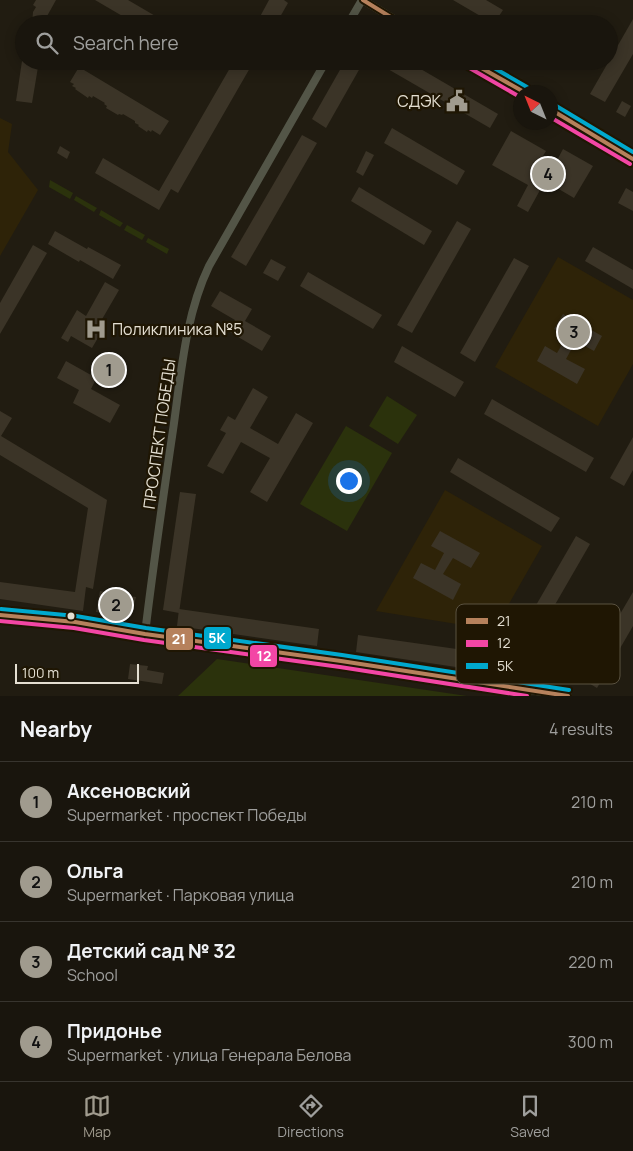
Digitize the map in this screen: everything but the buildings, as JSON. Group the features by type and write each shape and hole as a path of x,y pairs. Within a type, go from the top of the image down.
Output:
{"street":[{"path":"353,15 362,0 387,15"},
{"name":"ПРОСПЕКТ ПОБЕДЫ","path":"145,634 178,392 189,328 198,294 209,266 321,70"},
{"path":"485,70 513,86"},
{"path":"558,114 633,159"},
{"path":"0,615 76,622 145,634 456,679"},
{"path":"490,684 568,696"}],"shaded area":[{"path":"0,118 12,124 8,152 38,190 0,256"},
{"path":"558,257 633,300 633,364 598,426 495,367"},
{"path":"445,490 542,546 509,604 456,604 456,624 376,611"}],"green space":[{"path":"50,180 73,193 70,199 49,187"},
{"path":"76,196 97,208 94,212 74,200"},
{"path":"101,210 123,223 120,227 99,215"},
{"path":"127,225 145,235 142,240 124,230"},
{"path":"148,238 169,249 167,254 146,242"},
{"path":"387,396 417,415 398,444 369,426"},
{"path":"346,426 392,453 347,531 300,504"},
{"path":"217,659 467,696 178,696"}],"transit line":[{"name":"21","path":"363,0 387,15"},
{"name":"12","path":"473,70 513,93"},
{"name":"21","path":"485,70 513,86"},
{"name":"5К","path":"498,70 524,85"},
{"name":"5К","path":"558,107 633,152"},
{"name":"21","path":"558,114 633,159"},
{"name":"12","path":"558,122 630,164"},
{"name":"5К","path":"1,609 76,616 146,628 456,673"},
{"name":"21","path":"0,615 75,622 145,634 456,679"},
{"name":"12","path":"0,621 74,628 527,696"},
{"name":"21","path":"490,684 568,696"},
{"name":"5К","path":"530,684 569,690"}],"place":[{"name":"СДЭК","path":"457,101"},
{"name":"Придонье","path":"548,174"},
{"name":"Поликлиника №5","path":"96,329"},
{"name":"Детский сад № 32","path":"574,332"},
{"name":"Аксеновский","path":"109,370"},
{"name":"Ольга","path":"116,605"}]}
